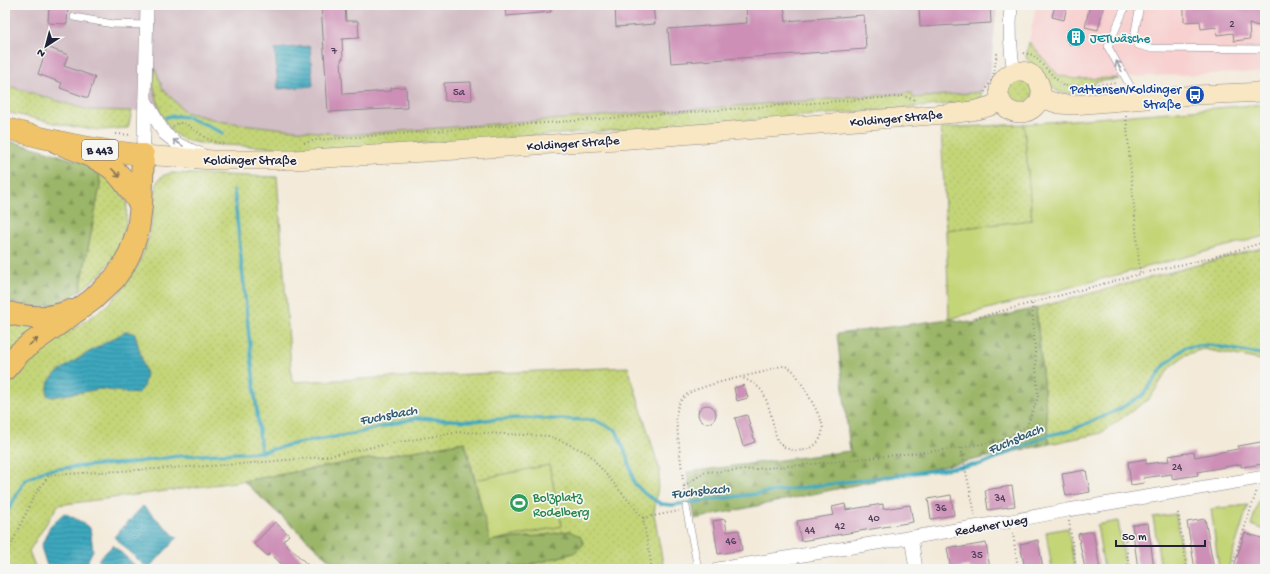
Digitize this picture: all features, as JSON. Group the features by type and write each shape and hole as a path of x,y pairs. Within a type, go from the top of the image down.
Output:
{"highway":[{"path":"57,142 104,163 115,171 141,205"},
{"path":"5,369 19,353 103,290 114,279 134,242 140,218 143,155"},
{"path":"5,312 24,316 42,317 67,313 79,308"}],"main road":[{"name":"B 443","path":"5,128 57,142 112,152 143,155"}],"street":[{"path":"143,155 147,5"},
{"path":"1011,5 1010,26 1012,63 1001,83 999,92 1001,100 1009,110 1022,113 1033,109 1040,98 1040,84 1035,77 1012,63"},
{"path":"1040,98 1059,104 1132,106 1265,92"},
{"path":"145,100 164,133 180,145 213,160"},
{"name":"Koldinger Straße","path":"143,155 213,160 294,160 618,140 974,111 990,107 1001,100"},
{"name":"Redener Weg","path":"718,569 760,565 1068,510 1263,478"},
{"path":"911,538 916,569"}],"lane":[{"path":"1126,5 1108,47 1127,82 1132,106"},
{"path":"1140,5 1134,37 1138,45 1149,48 1265,49"},
{"path":"74,17 113,24 147,25"},
{"path":"686,509 698,569"}],"path":[{"path":"982,96 994,77 997,54 1012,63 1024,53 1033,55 1063,86 1127,82"},
{"path":"303,143 316,140 904,96 916,101"},
{"path":"1132,106 1140,274"},
{"path":"185,123 210,140 225,144"},
{"path":"972,319 1140,274 1206,259 1265,242"},
{"path":"684,486 705,472 812,464 961,448 1002,440 1027,426 1038,397 1032,303"},
{"path":"685,499 676,418 680,400 686,394 741,377 784,366 792,369 801,380 822,422 820,438 815,445 807,449 794,450 785,448 779,444 762,390 741,377"},
{"path":"5,558 34,496 49,475 241,464 322,457 459,432 550,436 588,453 643,518 652,569"},
{"path":"961,448 966,475 971,489 977,526"},
{"path":"1231,569 1263,478"},
{"path":"643,518 686,509"},
{"path":"1068,510 1076,569"},
{"path":"1178,513 1187,569"},
{"path":"1011,521 1018,569"},
{"path":"1125,536 1129,569"}],"shaded area":[{"path":"5,5 997,5 990,77 981,92 913,98 912,93 348,135 224,122 185,112 88,110 5,85"},
{"path":"1036,5 1265,5 1265,72 1074,79 1058,75 1029,42"}],"green space":[{"path":"1029,42 1058,75 1075,79 1120,79 1095,82 1093,88 1076,92 1060,92 1050,85 1045,76 1027,59 1026,57"},
{"path":"155,68 163,89 185,112 224,122 348,135 912,93 913,98 981,92 981,98 970,102 907,108 648,128 355,148 304,149 205,144 184,140 172,132 161,114 153,84"},
{"path":"1020,79 1029,83 1033,92 1029,101 1020,105 1011,101 1007,92 1011,83"},
{"path":"5,85 88,110 132,111 128,128 100,130 88,129 5,112"},
{"path":"1265,104 1265,236 949,319 946,230 1032,220 1024,124"},
{"path":"1024,124 1032,220 946,230 941,128"},
{"path":"5,140 40,149 99,168 100,186 80,291 57,305 32,308 5,300"},
{"path":"99,168 109,175 127,202 126,224 119,249 103,272 80,291 100,186"},
{"path":"171,173 277,177 292,382 628,367 660,471 654,514 664,569 514,569 574,553 569,531 490,541 562,526 549,465 475,480 465,442 243,481 58,505 29,551 36,569 5,569 5,548 7,548 5,543 5,386 17,370 31,357 48,344 100,311 124,286 139,263 146,247 157,182 162,176"},
{"path":"1265,247 1265,358 1261,360 1203,349 1185,355 1170,367 1150,398 1101,433 1049,444 1036,308"},
{"path":"1036,308 1049,444 695,519 687,472 850,451 837,334 949,319 973,323"},
{"path":"5,318 55,319 5,360"},
{"path":"465,442 490,541 569,531 580,536 584,544 574,553 514,569 339,569 243,481"},
{"name":"Bolzplatz Rodelberg","path":"549,465 562,526 490,541 475,480"},
{"path":"1259,500 1265,500 1265,530 1251,525"},
{"path":"1248,505 1228,569 1219,569 1211,509"},
{"path":"1176,514 1184,569 1161,569 1153,517"},
{"path":"1118,521 1126,569 1104,569 1097,525"},
{"path":"1068,528 1075,569 1052,569 1046,532"}],"water":[{"path":"310,46 313,86 278,89 275,49"},
{"path":"127,331 135,334 146,374 143,387 137,394 100,389 52,397 47,395 49,382 53,376 72,362"},
{"path":"143,506 177,538 148,569 114,537"},
{"path":"64,513 90,528 93,550 88,560 90,569 48,569 41,547 50,526"},
{"path":"113,545 139,569 108,569 98,560"}],"building":[{"path":"49,5 68,5 67,24 48,23"},
{"path":"321,5 345,5 346,21 358,21 359,38 342,39 343,59 341,59 343,94 391,91 391,88 406,87 407,108 328,112"},
{"path":"505,5 550,5 551,12 506,16"},
{"path":"615,5 653,5 655,24 616,27"},
{"path":"746,5 784,5 786,21 864,15 866,49 671,63 668,29 747,23"},
{"path":"919,5 990,5 991,23 920,27"},
{"path":"1055,5 1067,5 1064,20 1052,17"},
{"path":"1090,5 1104,5 1098,30 1085,27"},
{"path":"1184,5 1265,5 1265,27 1249,24 1250,39 1234,41 1233,33 1217,35 1216,27 1201,29 1200,21 1184,22"},
{"name":"JETwäsche","path":"1072,31 1082,33 1079,46 1069,44"},
{"path":"47,47 68,55 64,66 95,77 88,98 60,88 62,83 38,74"},
{"path":"471,82 472,100 445,101 444,83"},
{"path":"744,385 748,398 737,401 734,388"},
{"path":"707,405 713,408 716,414 713,420 707,423 701,420 698,414 701,408"},
{"path":"747,415 755,442 743,446 735,418"},
{"path":"1261,442 1264,464 1241,467 1241,464 1197,472 1198,475 1172,479 1172,474 1143,478 1144,483 1131,485 1128,462 1146,459 1146,464 1169,461 1168,456 1194,452 1195,457 1238,449 1238,446"},
{"path":"1086,470 1090,492 1066,496 1062,474"},
{"path":"1012,486 1015,506 988,510 985,490"},
{"path":"951,495 954,515 931,519 928,499"},
{"path":"845,504 846,510 883,504 883,509 910,505 913,522 801,541 797,521 834,515 832,507"},
{"path":"725,519 727,532 739,530 742,550 718,554 713,521"},
{"path":"1205,519 1214,569 1195,569 1187,522"},
{"path":"275,522 289,535 283,541 312,569 287,569 270,553 268,556 254,544"},
{"path":"1148,523 1154,569 1138,569 1132,525"},
{"path":"1093,531 1100,569 1085,569 1078,534"},
{"path":"1245,533 1265,539 1265,569 1233,569"},
{"path":"1038,540 1043,569 1025,569 1020,544"},
{"path":"986,543 990,569 970,569 969,566 951,569 947,548 957,546 957,548"}],"waterway":[{"path":"166,117 181,116 195,120 223,133"},
{"path":"234,190 261,452"},
{"name":"Fuchsbach","path":"5,516 25,480 46,470 130,463 179,456 261,452 298,443 353,434 417,418 468,421 517,418 594,420 616,430 628,459 634,483 645,494 661,504 672,505 982,464 1049,435 1069,431 1116,411 1143,395 1164,366 1185,347 1210,345 1265,354"}],"place":[{"name":"JETwäsche","path":"1076,37"},
{"name":"Pattensen/Koldinger Straße","path":"1195,95"},
{"name":"Bolzplatz Rodelberg","path":"519,503"}]}
